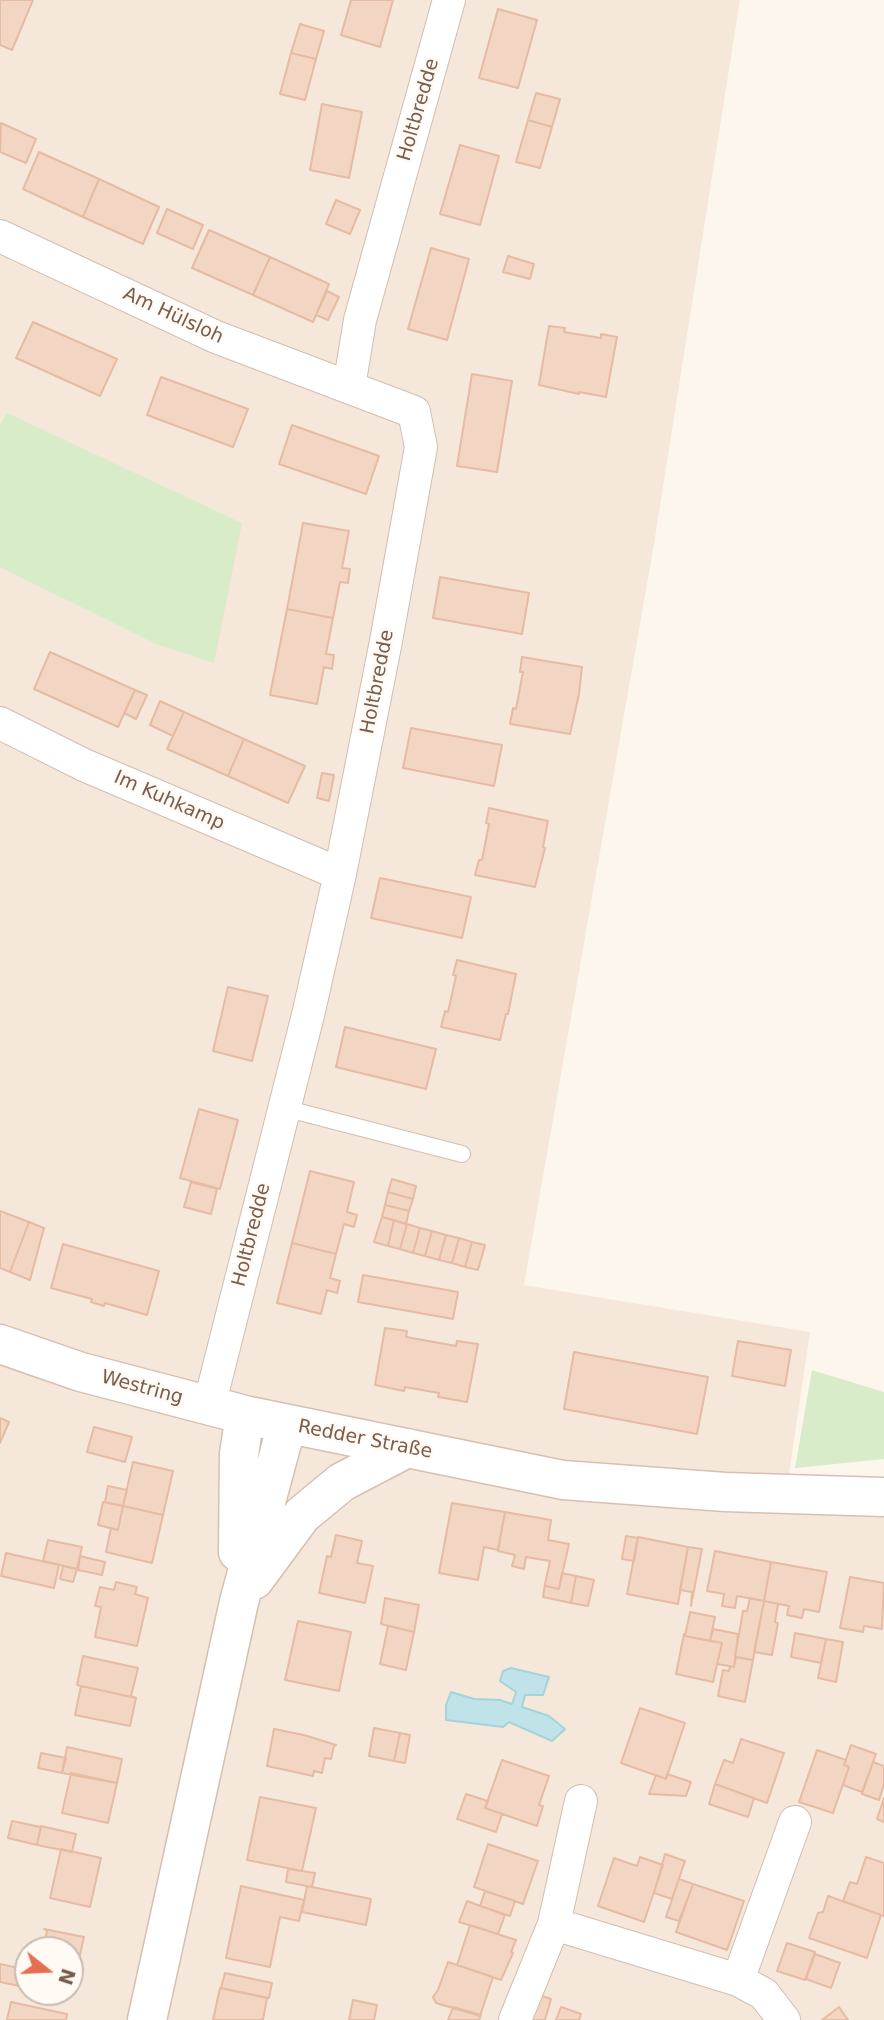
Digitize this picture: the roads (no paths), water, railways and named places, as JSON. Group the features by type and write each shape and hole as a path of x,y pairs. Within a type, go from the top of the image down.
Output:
{"street":[{"name":"Holtbredde","path":"227,1410 284,1108 340,874 421,447 414,412 349,387 360,320 449,0"},
{"name":"Am Hülsloh","path":"0,236 216,337 349,387"},
{"name":"Im Kuhkamp","path":"0,723 84,765 340,874"},
{"name":"Westring","path":"0,1344 81,1372 287,1424"},
{"path":"227,1410 239,1454 239,1602"},
{"name":"Redder Straße","path":"147,2020 239,1602 287,1424 563,1480 725,1492 884,1497"},
{"path":"239,1602 302,1515 342,1482 407,1448"},
{"path":"515,2020 554,1924 581,1801"},
{"path":"738,1980 795,1822"},
{"path":"554,1924 738,1980 764,1994 784,2020"}],"lane":[{"path":"284,1108 462,1154"}],"water":[{"path":"511,1668 549,1677 543,1695 525,1695 522,1707 549,1716 565,1729 552,1741 509,1722 503,1727 446,1720 446,1705 451,1692 474,1699 500,1700 512,1704 516,1692 500,1681 503,1671"}]}
